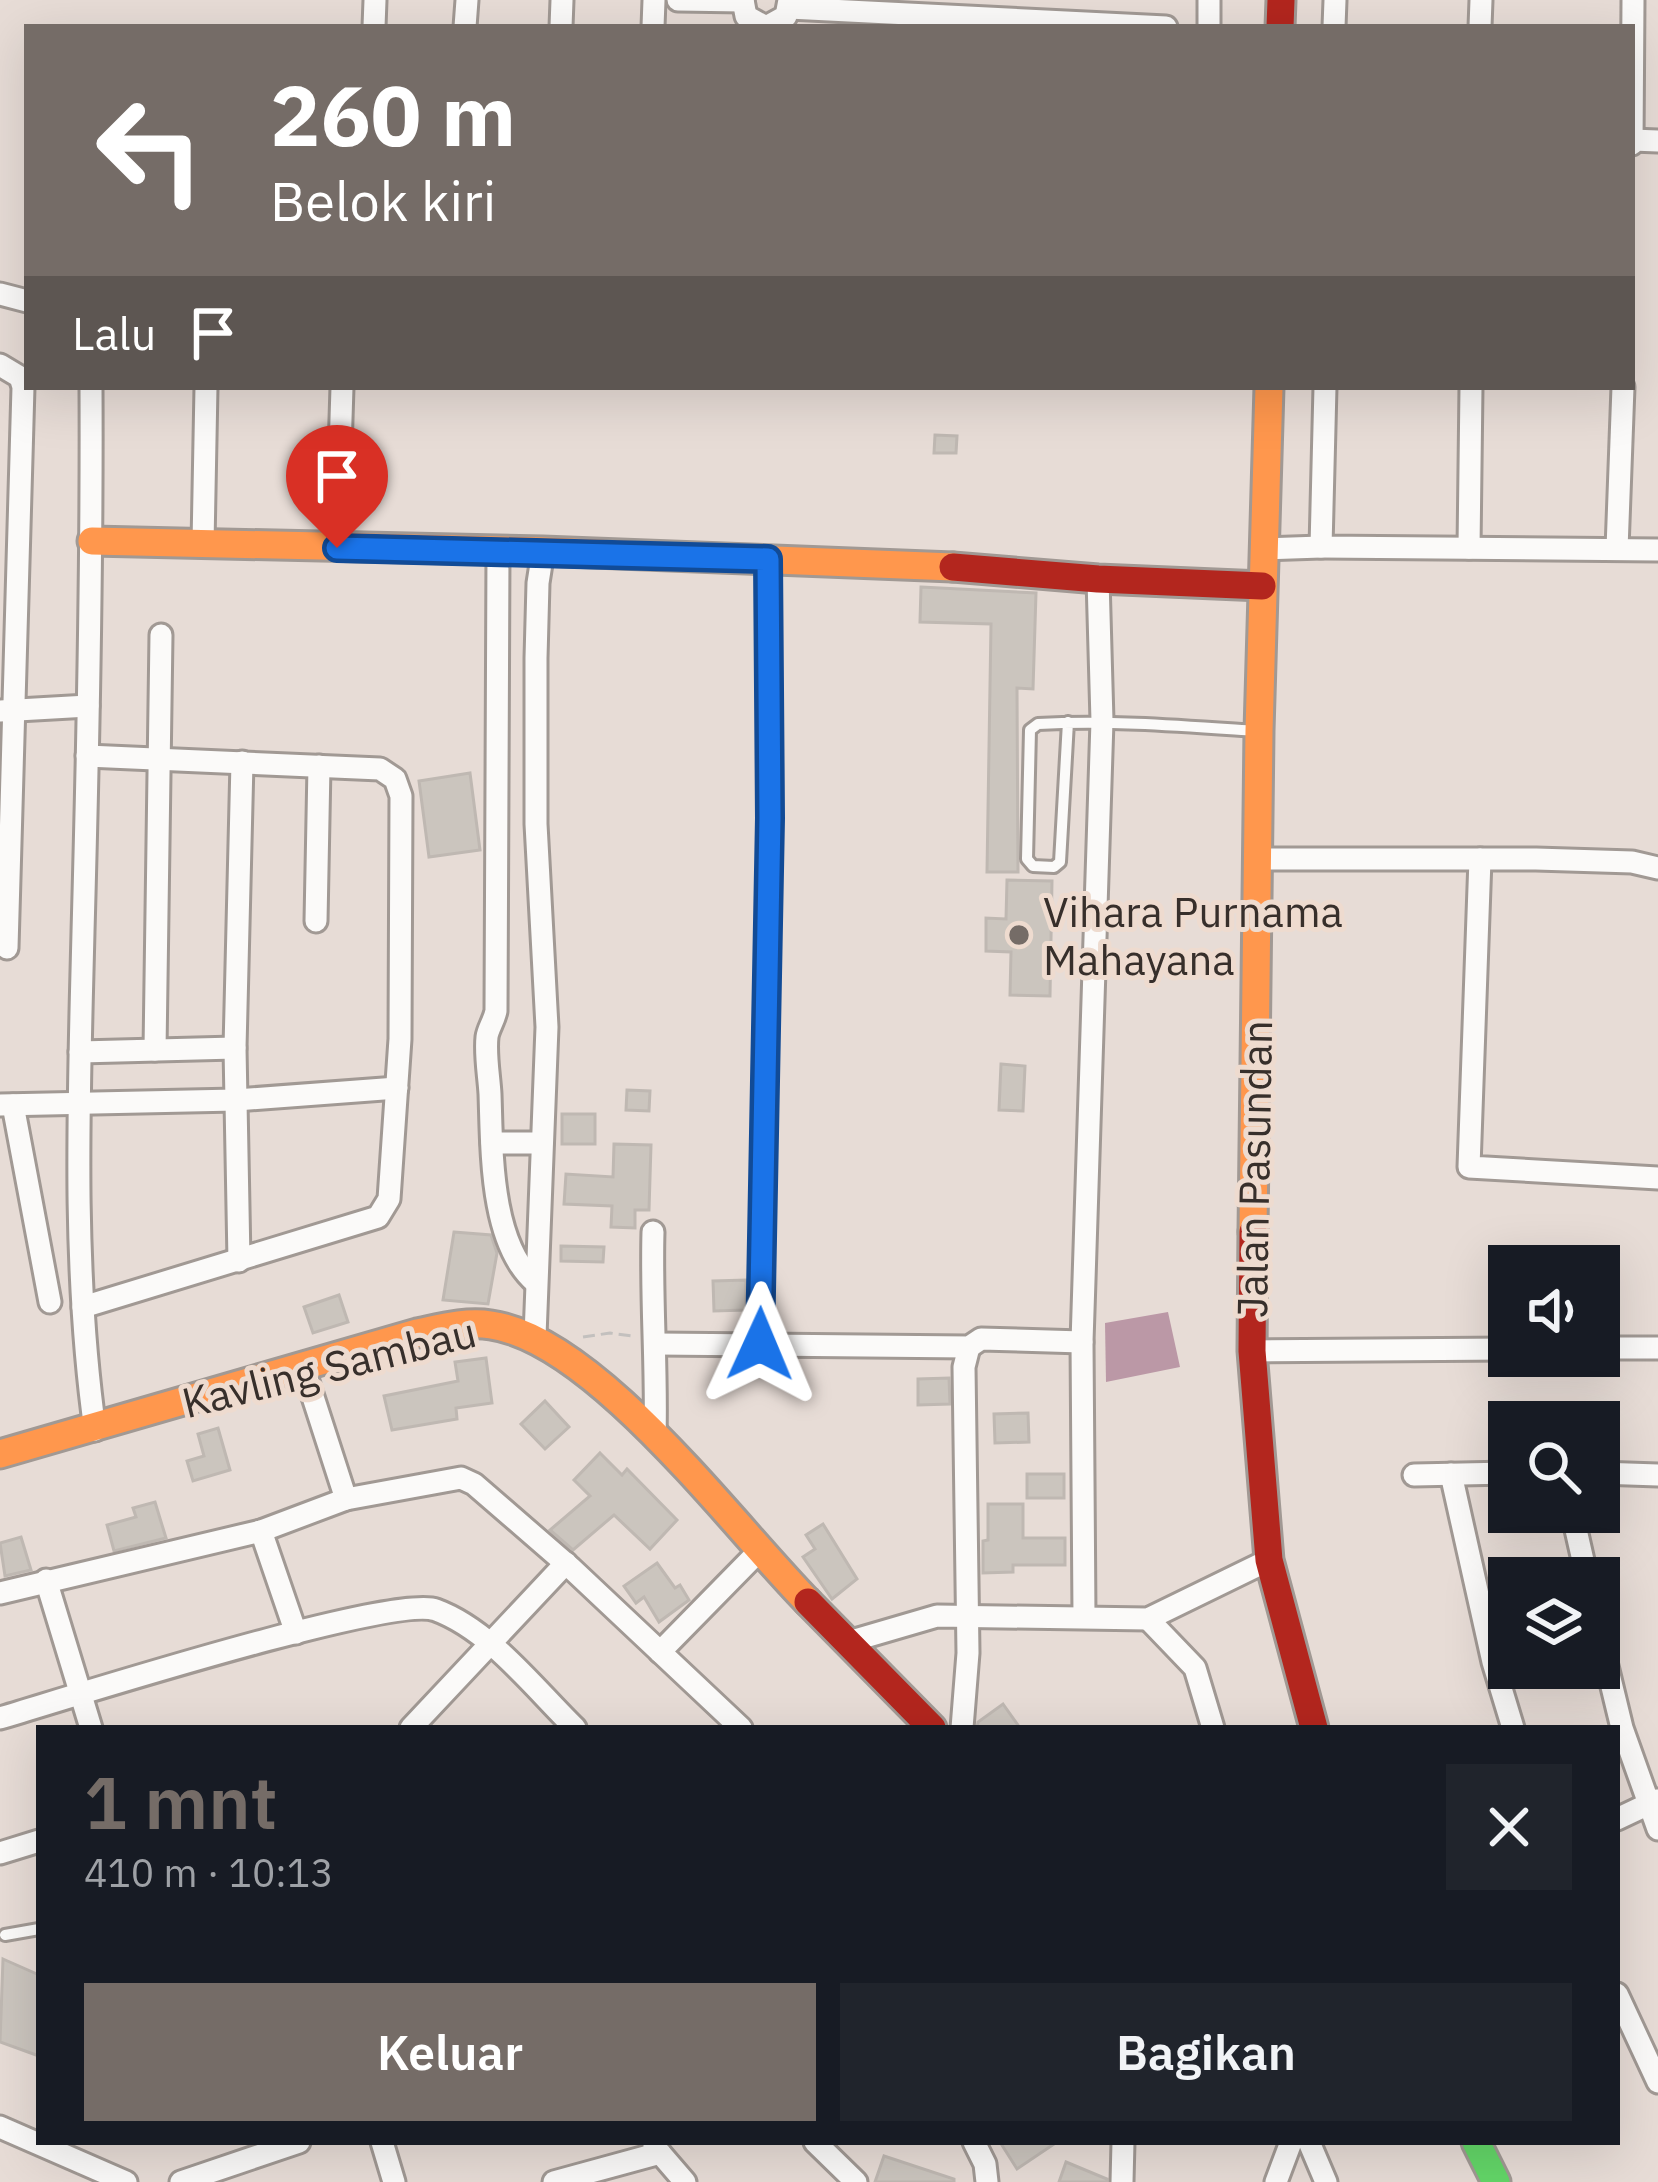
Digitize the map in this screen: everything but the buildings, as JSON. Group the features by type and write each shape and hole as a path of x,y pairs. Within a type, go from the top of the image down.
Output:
{"street":[{"path":"678,0 743,0 746,16 761,24"},
{"path":"789,4 1080,24"},
{"path":"0,365 12,369 22,387 8,711 7,948"},
{"path":"91,390 80,1102 82,1307 95,1430"},
{"path":"203,544 206,390"},
{"path":"337,548 342,390"},
{"name":"Jalan Pasundan","path":"1270,390 1259,731 1252,1351 1269,1560 1313,1725"},
{"path":"1321,547 1325,390"},
{"path":"1469,548 1472,390"},
{"path":"1617,549 1623,390"},
{"path":"92,541 934,565 1262,586"},
{"path":"1263,549 1658,550"},
{"path":"543,551 536,658 537,843 548,1027 536,1283 545,1342 655,1436 759,1551 929,1725"},
{"path":"498,552 496,1011 487,1031 492,1142 508,1242 520,1270 536,1283"},
{"path":"760,1344 770,818 768,559"},
{"path":"1084,1616 1082,1342 1102,721 1098,579"},
{"path":"155,1050 161,634"},
{"path":"8,711 88,706"},
{"path":"82,1307 371,1221 383,1212 389,1199 400,1040 400,788 380,769 87,756"},
{"path":"238,1261 235,1048 242,762"},
{"path":"316,922 319,766"},
{"path":"1258,859 1632,862 1658,868"},
{"path":"1480,859 1469,1167 1658,1178"},
{"path":"80,1052 235,1048"},
{"path":"50,1302 6,1105 236,1100 397,1088"},
{"path":"492,1142 542,1143"},
{"path":"653,1232 655,1436"},
{"name":"Kavling Sambau","path":"0,1454 463,1325 490,1324 545,1342"},
{"path":"657,1344 969,1347 981,1339 1082,1342"},
{"path":"962,1725 968,1653 964,1366 969,1347"},
{"path":"1620,1348 1658,1348"},
{"path":"1252,1351 1488,1349"},
{"path":"303,1366 346,1499"},
{"path":"1414,1475 1488,1473"},
{"path":"1451,1474 1493,1662 1512,1725"},
{"path":"1620,1474 1658,1475"},
{"path":"0,1592 261,1531 346,1499 461,1478 475,1484 566,1563 738,1725"},
{"path":"261,1531 296,1634"},
{"path":"660,1652 759,1551"},
{"path":"848,1642 937,1616 1148,1619 1269,1560"},
{"path":"414,1725 566,1563"},
{"path":"46,1580 90,1725"},
{"path":"0,1718 413,1606 440,1611 488,1642 572,1725"},
{"path":"1148,1619 1195,1668 1212,1725"},
{"path":"1613,1689 1658,1829"},
{"path":"1620,1818 1652,1803"},
{"path":"0,1853 36,1842"},
{"path":"1620,2000 1658,2082"},
{"path":"0,2127 36,2143"},
{"path":"41,2145 126,2182"},
{"path":"181,2182 289,2145"},
{"path":"383,2145 394,2182"},
{"path":"817,2145 856,2182"},
{"path":"976,2145 987,2182"},
{"path":"1122,2182 1123,2145"},
{"path":"1276,2182 1290,2145"},
{"path":"1310,2145 1326,2182"},
{"path":"1478,2145 1496,2182"},
{"path":"554,2182 655,2148 685,2182"}],"lane":[{"path":"1068,722 1060,862 1056,867 1033,866 1027,859 1030,730 1037,724 1068,722 1102,721 1259,731"},
{"path":"5,1935 36,1930"}],"path":[{"path":"545,1342 610,1333 657,1344"}],"shaded area":[{"path":"1168,1312 1180,1367 1106,1382 1105,1323"}],"traffic: fast":[{"path":"1478,2145 1496,2182"}],"traffic: slow":[{"path":"1253,1232 1269,390"},
{"path":"92,541 543,551 953,567"},
{"path":"0,1454 417,1333 463,1324 491,1325 532,1338 618,1399 808,1602"}],"traffic: jam":[{"path":"1280,24 1281,0"},
{"path":"953,567 1262,586"},
{"path":"1253,1232 1252,1351 1269,1560 1313,1725"},
{"path":"808,1602 929,1725"}],"place":[{"name":"Vihara Purnama Mahayana","path":"1019,935"}],"route":[{"path":"337,548 768,559 770,818 760,1344"}]}
